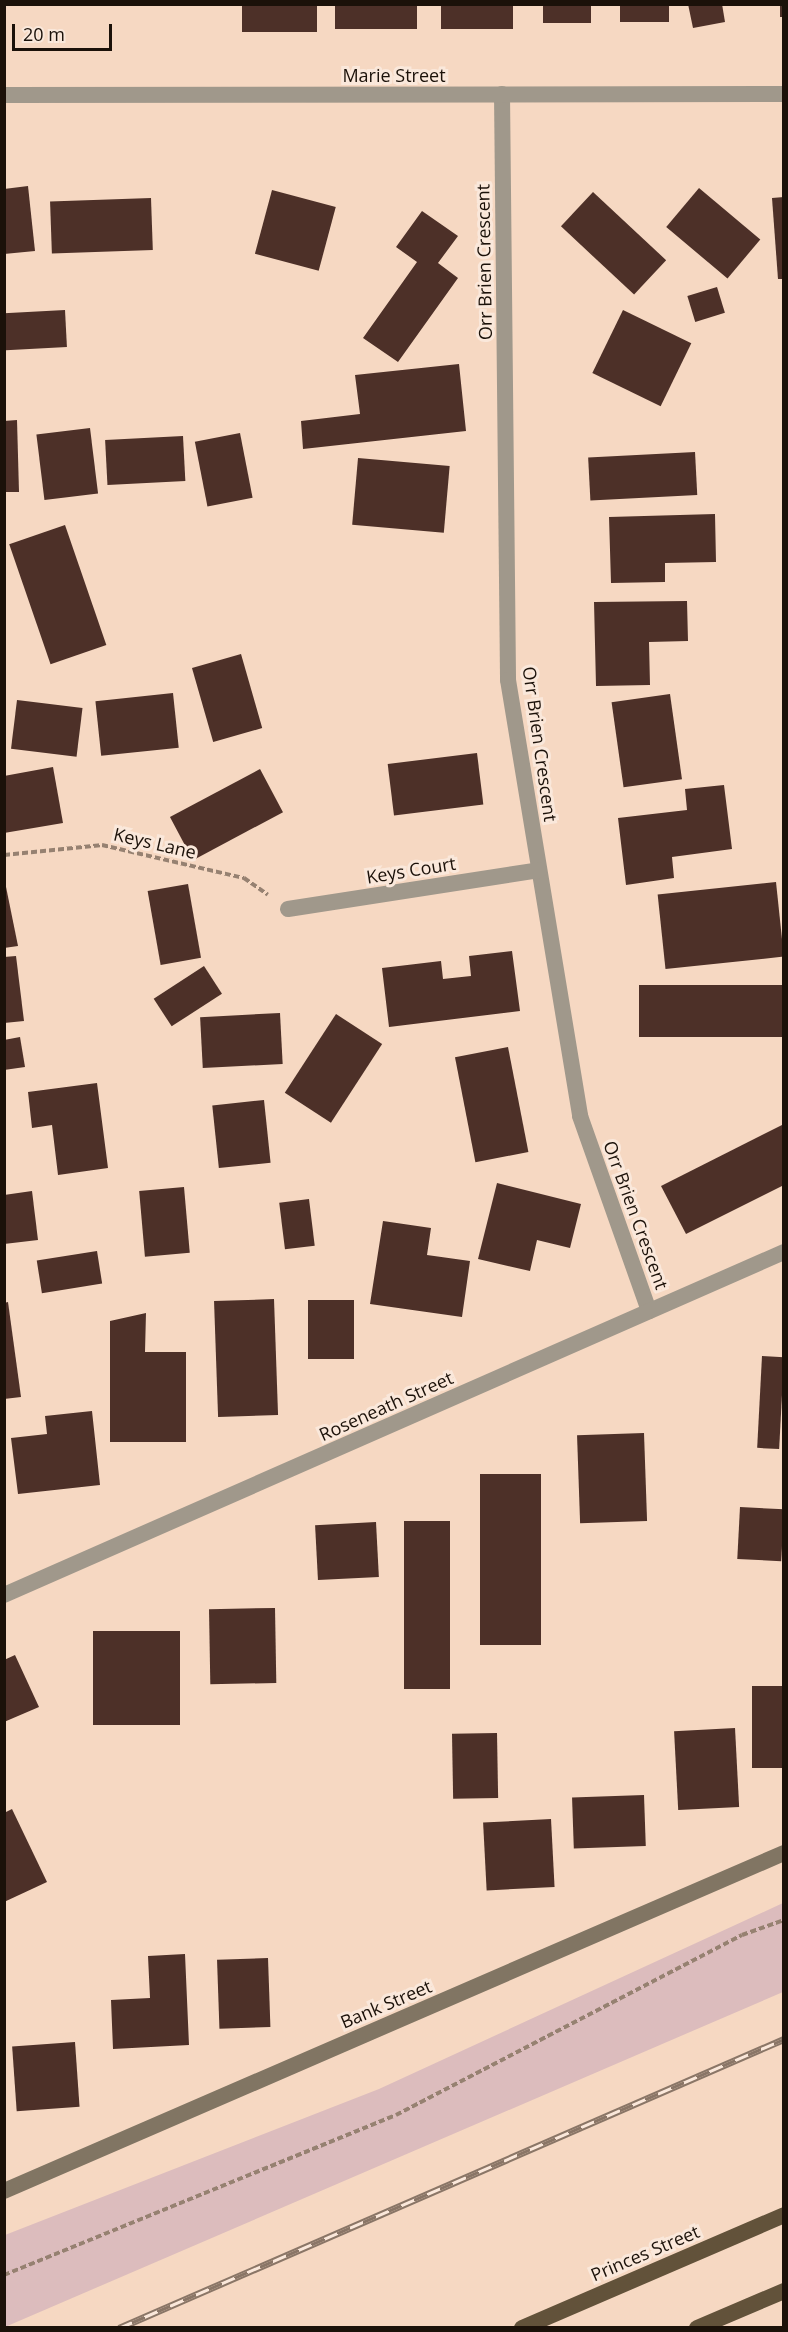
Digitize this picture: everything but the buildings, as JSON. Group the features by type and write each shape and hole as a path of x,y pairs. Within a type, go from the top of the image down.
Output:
{"highway":[{"name":"Princes Street","path":"522,2328 783,2215"},
{"path":"697,2328 715,2324 783,2291"}],"main road":[{"name":"Bank Street","path":"4,2191 783,1853"}],"street":[{"name":"Marie Street","path":"4,94 783,94"},
{"name":"Orr Brien Crescent","path":"502,94 508,680 580,1116 649,1311"},
{"name":"Keys Court","path":"288,909 539,870"},
{"name":"Roseneath Street","path":"4,1595 783,1252"}],"path":[{"name":"Keys Lane","path":"4,855 102,845 244,878 288,909"},
{"path":"4,2275 396,2115 742,1935 783,1920"}],"shaded area":[{"path":"783,1903 783,1992 5,2327 5,2235 379,2089"}],"railway":[{"path":"119,2328 784,2039"}]}
